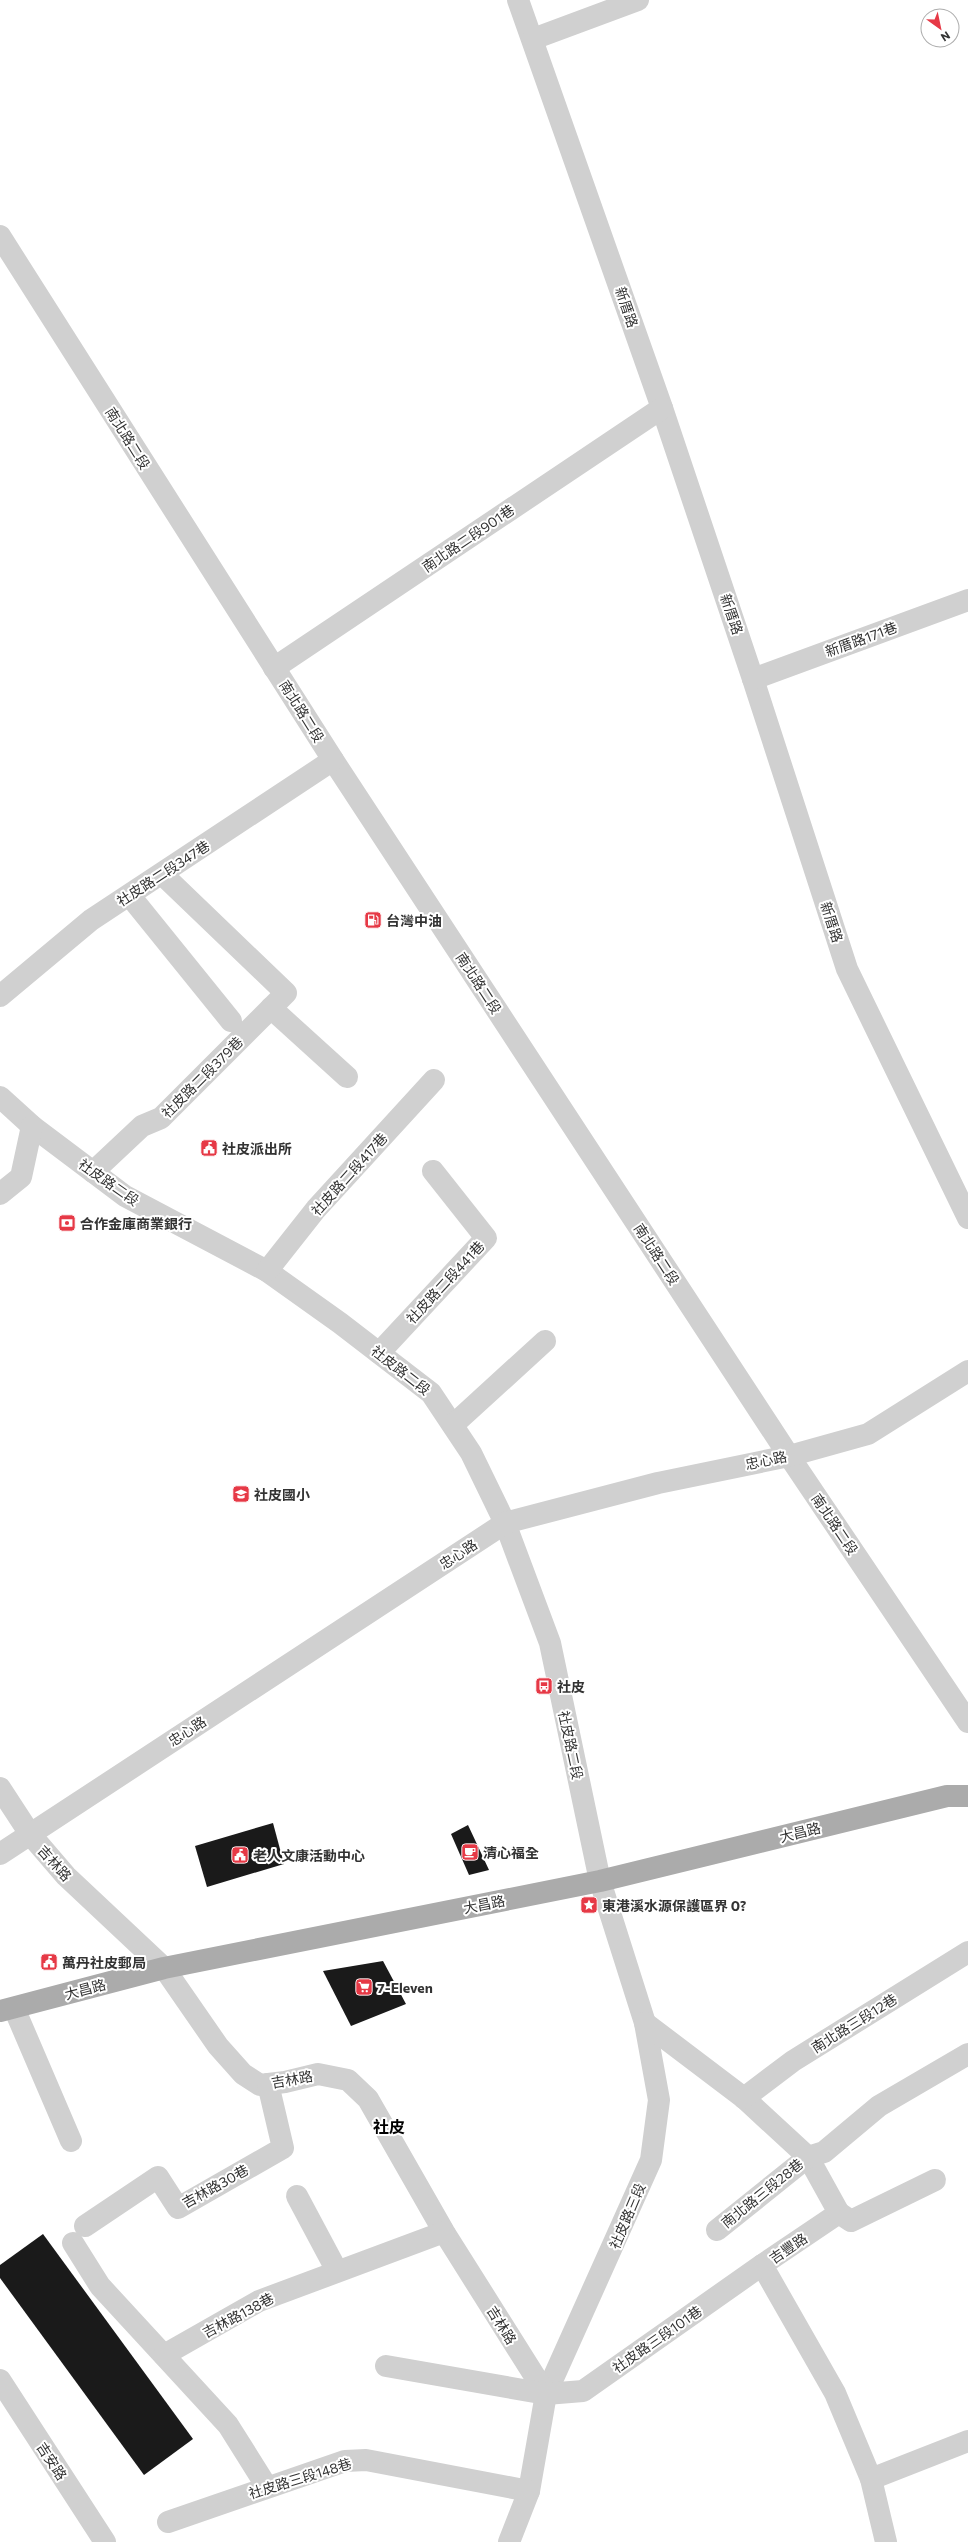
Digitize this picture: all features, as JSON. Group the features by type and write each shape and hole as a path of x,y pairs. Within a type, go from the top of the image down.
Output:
{"main road":[{"name":"大昌路","path":"7,2010 164,1968 600,1880 947,1796 968,1796"}],"street":[{"name":"新厝路","path":"518,0 662,408 753,678 846,969 968,1218"},
{"path":"533,39 638,0"},
{"name":"南北路二段","path":"0,236 333,760 789,1456 968,1722"},
{"name":"南北路二段901巷","path":"274,668 662,408"},
{"name":"新厝路171巷","path":"753,678 968,600"},
{"name":"社皮路二段347巷","path":"0,996 91,920 130,896 333,760"},
{"name":"社皮路二段379巷","path":"93,1172 142,1126 161,1118 286,993 162,874"},
{"path":"130,896 231,1021"},
{"path":"271,1008 347,1077"},
{"name":"社皮路二段417巷","path":"268,1271 316,1209 434,1080"},
{"name":"社皮路二段","path":"0,1097 32,1126 125,1196 268,1271 431,1393 471,1452 505,1523 550,1643 600,1880"},
{"path":"0,1194 21,1177 32,1126"},
{"name":"社皮路二段441巷","path":"379,1353 486,1238 433,1171"},
{"path":"453,1425 545,1341"},
{"name":"忠心路","path":"0,1854 505,1523 658,1483 789,1456 868,1434 968,1371"},
{"name":"吉林路","path":"0,1788 30,1834 66,1876 164,1968 218,2046 243,2074 260,2084 268,2084 318,2074 348,2080 368,2099 444,2232 546,2394"},
{"name":"社皮路三段","path":"509,2542 529,2491 546,2394 651,2160 660,2100 645,2023 600,1880"},
{"name":"南北路三段12巷","path":"744,2098 793,2061 968,1952"},
{"path":"7,2010 71,2141"},
{"path":"645,2023 744,2098 808,2157 839,2213 851,2221 935,2180"},
{"name":"南北路三段28巷","path":"718,2230 808,2157 824,2152 880,2106 968,2054"},
{"name":"吉林路30巷","path":"164,2355 100,2286 79,2235 158,2177 178,2208 283,2148 268,2084"},
{"path":"297,2196 337,2271"},
{"name":"吉豐路","path":"839,2213 762,2265 835,2393 871,2479 886,2542"},
{"name":"吉林路138巷","path":"164,2355 259,2301 444,2232"},
{"name":"社皮路三段101巷","path":"386,2366 546,2394 583,2391 762,2265"},
{"path":"164,2355 228,2425 267,2487"},
{"name":"吉安路","path":"0,2380 105,2542"},
{"path":"871,2479 968,2441"},
{"name":"社皮路三段148巷","path":"168,2522 345,2461 366,2460 529,2491"}],"building":[{"name":"老人文康活動中心","path":"273,1823 284,1864 207,1887 195,1846"},
{"name":"清心福全","path":"468,1825 489,1870 469,1875 451,1834"},
{"name":"7-Eleven","path":"383,1961 406,2004 351,2026 323,1971"},
{"path":"43,2234 193,2439 144,2475 0,2278 0,2265"}],"place":[{"name":"台灣中油","path":"373,920"},
{"name":"社皮派出所","path":"209,1148"},
{"name":"合作金庫商業銀行","path":"67,1223"},
{"name":"社皮國小","path":"241,1494"},
{"name":"社皮","path":"544,1686"},
{"name":"清心福全","path":"470,1852"},
{"name":"老人文康活動中心","path":"240,1855"},
{"name":"東港溪水源保護區界 0?","path":"589,1905"},
{"name":"萬丹社皮郵局","path":"49,1962"},
{"name":"7-Eleven","path":"364,1987"}],"district":[{"name":"社皮","path":"389,2126"}]}
